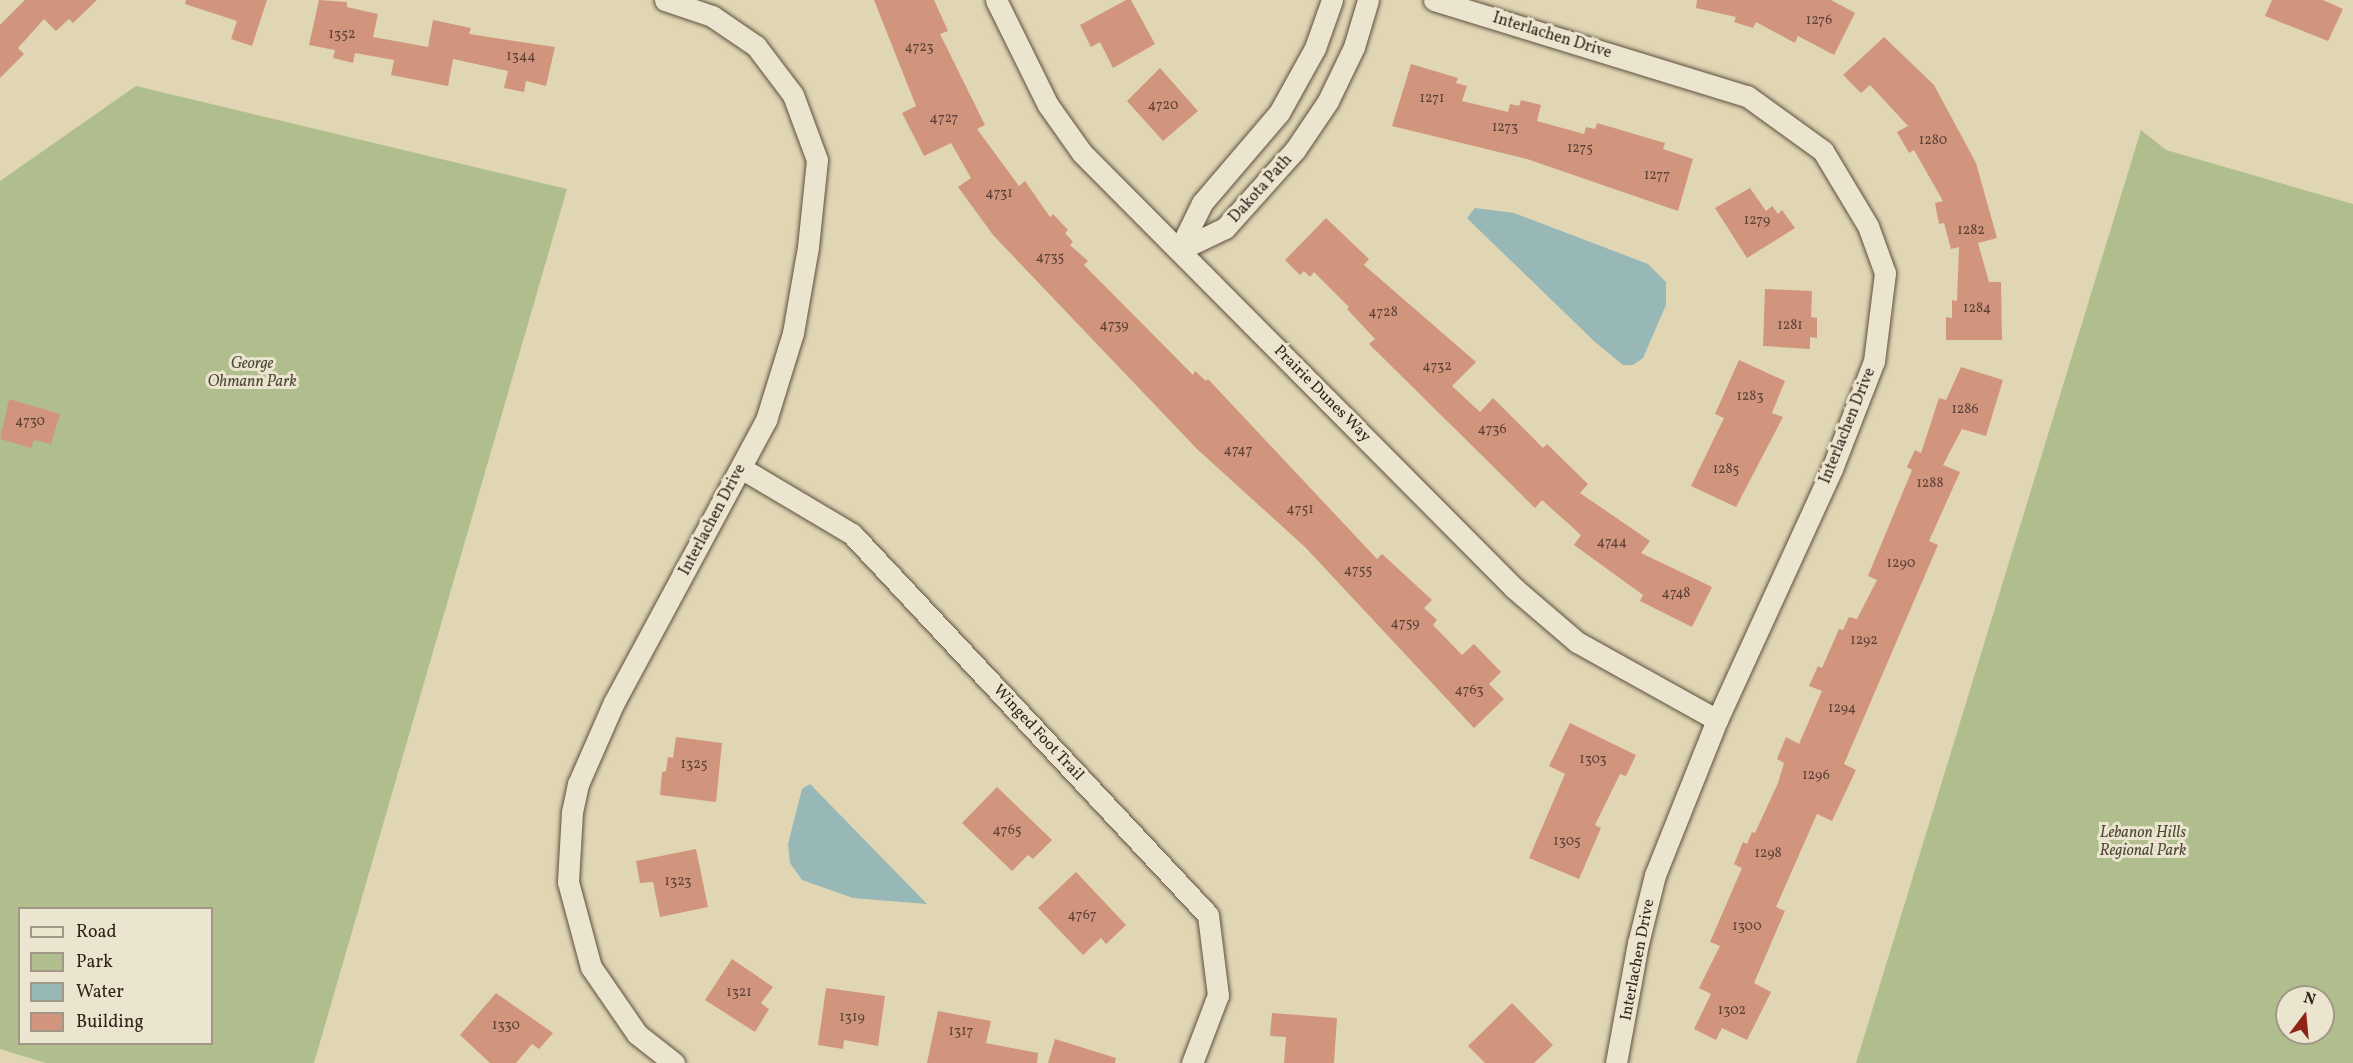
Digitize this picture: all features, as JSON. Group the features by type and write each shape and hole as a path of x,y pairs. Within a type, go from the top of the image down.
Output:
{"street":[{"name":"Interlachen Drive","path":"665,0 712,16 756,46 793,95 817,160 808,247 793,333 766,420 615,702 578,784 572,812 568,882 591,967 637,1034 674,1063"},
{"name":"Prairie Dunes Way","path":"996,0 1048,105 1082,153 1514,588 1577,642 1717,720"},
{"path":"1179,250 1202,203 1280,113 1315,48 1332,0"},
{"name":"Dakota Path","path":"1179,250 1225,228 1295,150 1328,101 1354,47 1368,0"},
{"name":"Interlachen Drive","path":"1434,0 1747,96 1823,151 1868,226 1885,273 1874,361 1832,469 1717,720 1655,875 1638,943 1617,1063"},
{"name":"Winged Foot Trail","path":"741,468 852,534 1208,915 1218,994 1192,1063"}],"green space":[{"name":"George Ohmann Park","path":"136,86 567,189 314,1063 46,1063 0,1049 0,181"},
{"name":"Lebanon Hills Regional Park","path":"2141,130 2166,150 2353,204 2353,1063 1856,1063"}],"water":[{"path":"1475,208 1514,213 1648,264 1666,282 1666,305 1643,358 1633,365 1623,365 1595,342 1467,218"},
{"path":"810,784 927,904 853,898 802,880 790,863 788,844 802,789"}],"building":[{"path":"25,0 97,0 73,23 69,19 56,31 44,19 18,48 24,54 0,78 0,25"},
{"path":"186,0 267,0 252,46 231,39 237,21 185,4"},
{"path":"319,0 347,2 347,7 378,14 373,37 428,47 433,20 471,28 469,34 555,47 546,86 526,81 524,92 504,88 508,71 453,59 448,86 391,75 394,60 355,53 353,63 333,58 335,50 309,45"},
{"path":"874,0 934,0 948,31 940,34 985,125 977,129 1019,186 1025,181 1050,217 1053,214 1068,230 1065,233 1073,242 1070,245 1088,261 1084,265 1193,375 1195,371 1206,381 1208,379 1377,559 1382,554 1432,600 1424,608 1437,620 1433,625 1462,655 1474,644 1501,672 1489,684 1504,699 1474,728 1305,547 1197,449 993,235 958,187 971,178 951,143 924,156 902,113 916,106"},
{"path":"1126,0 1131,0 1155,44 1113,68 1100,42 1091,47 1080,25"},
{"path":"1697,0 1831,0 1855,13 1834,55 1798,36 1795,43 1756,22 1753,28 1734,22 1736,17 1696,8"},
{"path":"2272,0 2323,0 2343,9 2328,41 2265,16"},
{"path":"1884,37 1934,85 1976,163 1997,238 1978,243 1989,282 2001,282 2002,340 1946,340 1946,317 1952,318 1952,300 1957,301 1959,247 1951,249 1944,223 1939,224 1935,203 1943,201 1914,150 1909,153 1897,132 1908,126 1870,85 1861,93 1843,75"},
{"path":"1411,64 1458,78 1456,83 1467,86 1462,101 1508,112 1510,104 1519,106 1521,100 1541,105 1537,121 1584,134 1586,127 1595,129 1597,123 1665,143 1663,149 1693,159 1678,211 1527,159 1392,126"},
{"path":"1160,68 1198,111 1163,141 1127,101"},
{"path":"1750,188 1766,211 1772,206 1778,214 1782,210 1795,228 1747,258 1715,208"},
{"path":"1326,218 1369,259 1364,265 1476,362 1452,386 1480,412 1493,398 1543,448 1547,444 1588,484 1580,493 1650,541 1641,553 1712,587 1692,627 1640,601 1643,595 1574,545 1581,535 1542,500 1535,508 1369,344 1375,339 1347,309 1349,307 1314,272 1310,277 1304,271 1300,275 1285,260"},
{"path":"1765,289 1812,291 1811,317 1817,318 1817,338 1810,337 1810,349 1763,346"},
{"path":"1739,360 1785,381 1772,413 1783,417 1736,507 1691,486 1724,418 1715,414"},
{"path":"1961,367 2003,380 1986,436 1962,429 1943,465 1960,472 1929,541 1938,545 1844,764 1856,770 1832,821 1817,814 1776,907 1785,911 1754,983 1771,992 1747,1040 1722,1028 1716,1040 1694,1029 1711,994 1699,988 1720,946 1710,942 1742,868 1734,864 1743,842 1747,844 1752,832 1755,833 1778,783 1784,763 1777,759 1786,737 1799,744 1822,691 1809,686 1818,666 1822,668 1839,629 1843,630 1849,617 1857,619 1877,580 1868,576 1912,470 1907,467 1915,450 1921,453 1939,398 1946,400"},
{"path":"9,399 60,414 51,444 34,440 31,448 0,439"},
{"path":"1570,723 1636,755 1626,776 1620,774 1595,825 1601,828 1579,879 1529,858 1565,774 1549,766"},
{"path":"676,737 722,743 716,802 660,795 662,772 666,771 668,757 673,758"},
{"path":"997,787 1052,840 1033,859 1028,855 1012,871 962,823"},
{"path":"696,849 708,907 660,917 653,882 640,883 636,861"},
{"path":"1076,872 1126,925 1106,944 1101,938 1083,955 1038,908"},
{"path":"732,959 773,987 761,1003 769,1009 755,1032 705,1000"},
{"path":"826,988 885,996 878,1046 844,1040 843,1049 818,1045"},
{"path":"496,993 553,1033 539,1049 532,1044 516,1063 490,1063 460,1035"},
{"path":"1512,1003 1553,1045 1534,1063 1485,1063 1468,1046"},
{"path":"938,1011 991,1021 986,1043 1038,1053 1037,1063 927,1063"},
{"path":"1272,1013 1337,1018 1334,1063 1284,1063 1286,1037 1270,1036"},
{"path":"1055,1039 1116,1058 1115,1063 1048,1063"}]}
